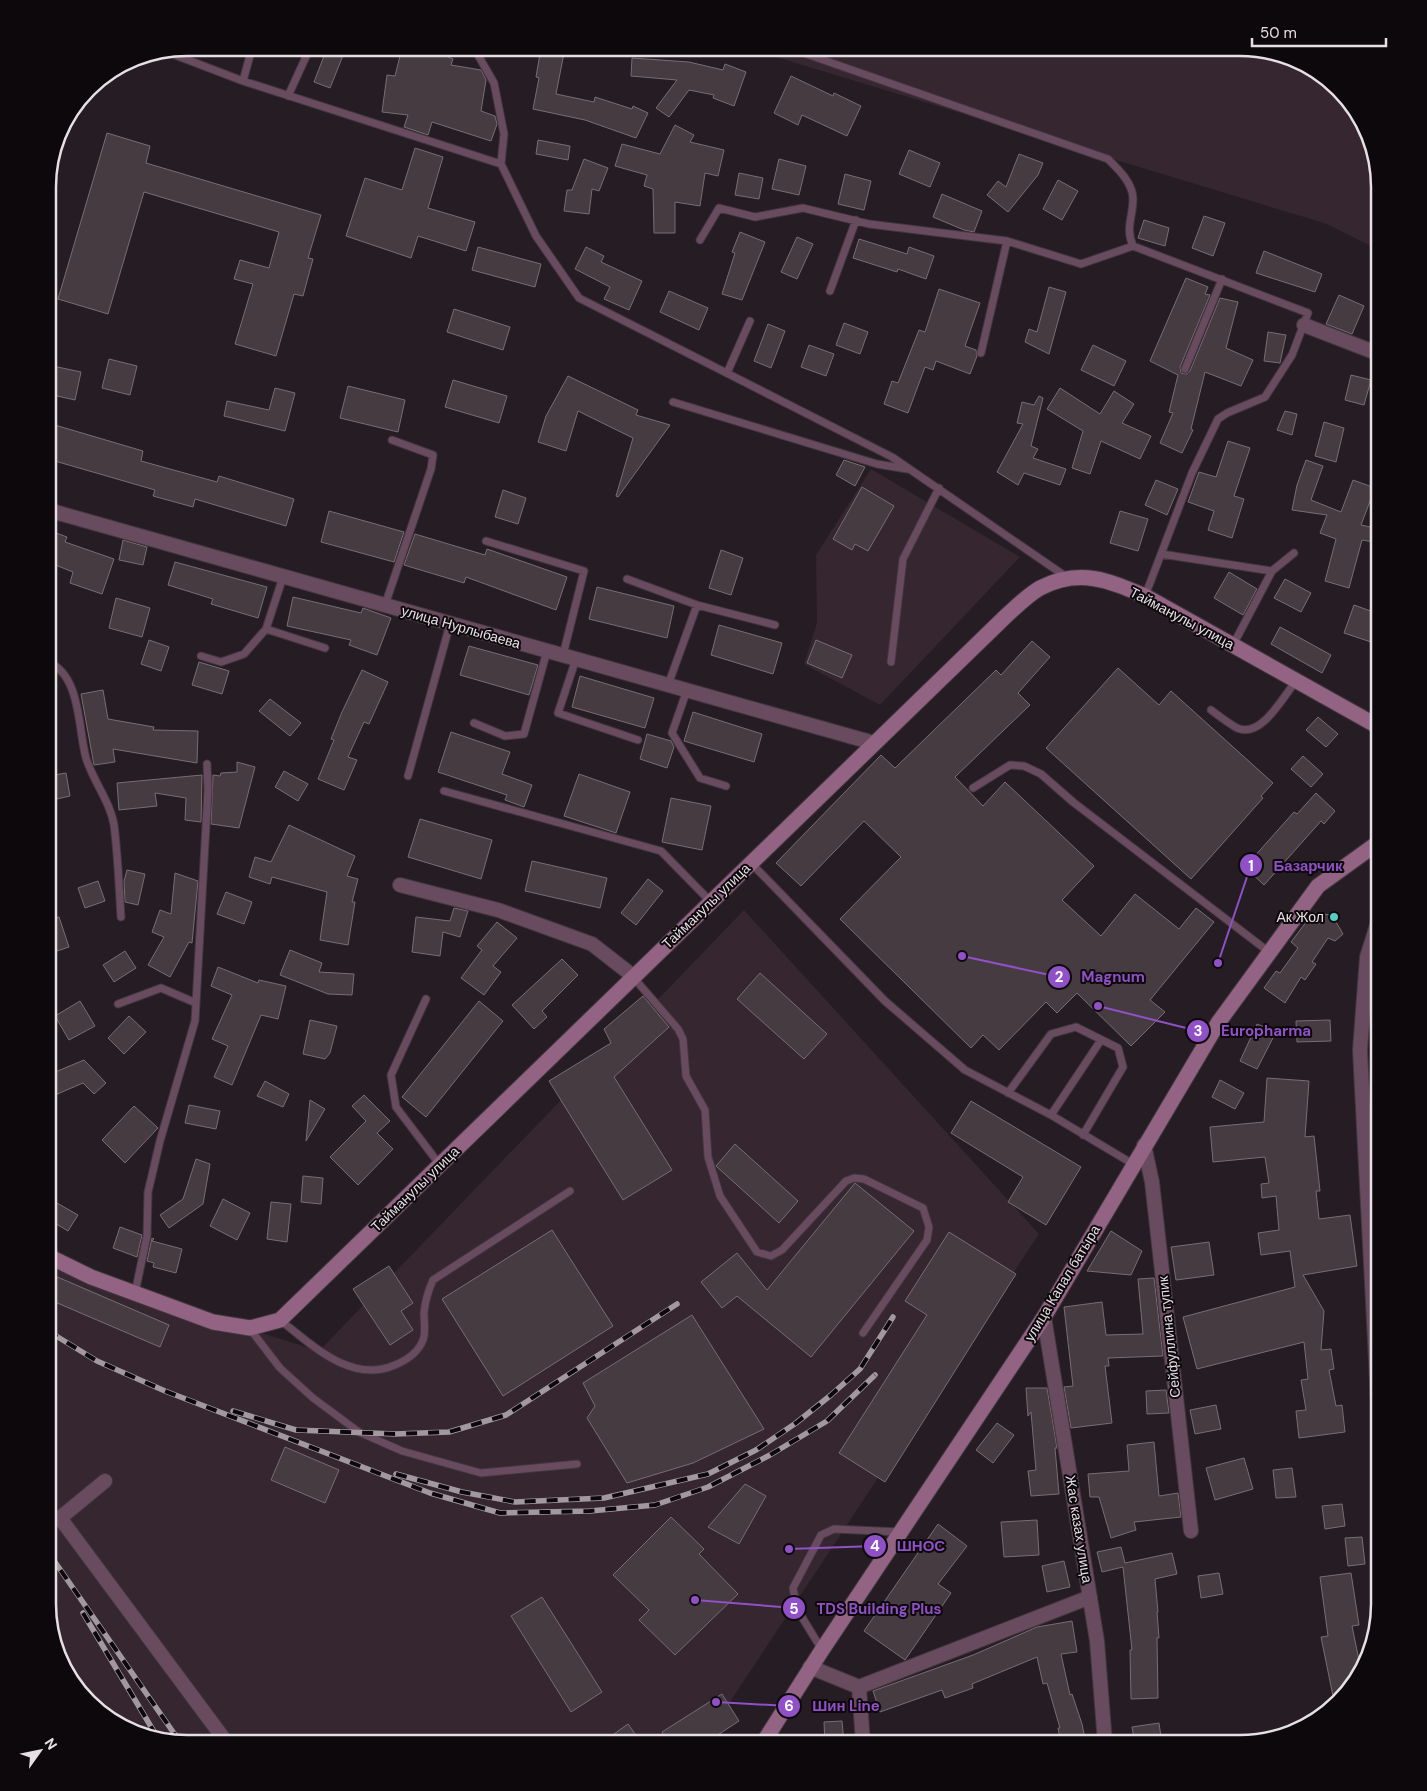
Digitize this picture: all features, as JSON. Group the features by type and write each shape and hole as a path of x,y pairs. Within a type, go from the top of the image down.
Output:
{"street":[{"path":"1304,325 1371,351"},
{"name":"улица Нурлыбаева","path":"57,512 874,743"},
{"name":"Тайманулы улица","path":"56,1260 91,1277 213,1322 250,1328 280,1320 1006,615 1040,589 1068,578 1094,577 1145,596 1371,722"},
{"name":"улица Капал батыра","path":"768,1735 810,1667 1044,1316 1218,1023 1318,886 1371,848"},
{"path":"400,885 498,910 592,944 633,976"},
{"path":"1371,945 1367,957 1360,1050 1371,1203"},
{"name":"Сейфуллина тупик","path":"1144,1145 1152,1182 1190,1531"},
{"name":"Жас казах улица","path":"1044,1316 1097,1641 1104,1735"},
{"path":"105,1481 60,1518 220,1735"},
{"path":"810,1667 859,1687 1090,1597"},
{"path":"859,1687 862,1735"}],"lane":[{"path":"244,81 250,56"},
{"path":"288,96 306,56"},
{"path":"479,56 494,83 504,134 501,164 536,236 579,298 892,457 1068,578"},
{"path":"179,57 288,96 501,164"},
{"path":"814,57 1108,159 1123,175 1133,197 1128,235 1133,246"},
{"path":"700,240 719,208 755,217 803,208 856,220 1008,241 1081,264 1133,246 1308,313 1292,355 1265,396 1218,419 1192,473 1145,596"},
{"path":"830,291 856,220"},
{"path":"981,353 1008,241"},
{"path":"1185,369 1222,279"},
{"path":"727,373 750,321"},
{"path":"672,402 877,464 913,470"},
{"path":"385,605 431,469 433,455 392,440"},
{"path":"891,662 903,559 939,488"},
{"path":"486,541 584,571 570,657 558,713 638,740"},
{"path":"1233,645 1272,571 1294,552"},
{"path":"1161,554 1272,571"},
{"path":"201,656 221,662 244,654 266,628 283,576"},
{"path":"627,578 698,605 775,625"},
{"path":"668,685 698,605"},
{"path":"408,776 450,624"},
{"path":"266,628 325,648"},
{"path":"474,723 505,736 524,734 547,651"},
{"path":"57,669 65,675 70,686 78,708 86,758 107,802 114,824 121,917"},
{"path":"1211,710 1238,729 1251,730 1264,723 1296,680"},
{"path":"687,690 672,733 700,778 726,786"},
{"path":"135,1293 147,1236 148,1192 160,1141 194,1021 208,790 207,764"},
{"path":"974,788 1010,765 1024,766 1041,774 1073,802 1269,952"},
{"path":"444,791 661,851 710,901"},
{"path":"751,863 885,1001 965,1070 1050,1115 1133,1164"},
{"path":"633,976 678,1028 683,1039 686,1076 705,1110 708,1157 720,1196 758,1252 772,1256 782,1250 846,1181 854,1178 864,1179 923,1208 929,1227 927,1240 863,1333"},
{"path":"118,1004 161,988 196,1003"},
{"path":"426,999 391,1075 396,1107 440,1165"},
{"path":"1008,1093 1051,1034 1076,1027 1118,1048 1123,1059 1123,1067 1083,1135"},
{"path":"1050,1115 1101,1040"},
{"path":"280,1320 331,1360 358,1369 383,1371 410,1359 423,1340 424,1311 432,1280 570,1191"},
{"path":"250,1328 280,1368 314,1398 359,1432 402,1451 481,1473 577,1464"},
{"path":"822,1650 796,1609 793,1588 821,1535 834,1529 900,1532"}],"shaded area":[{"path":"774,57 1256,57 1290,66 1312,78 1338,101 1349,115 1364,145 1370,171 1371,246 1327,224"},
{"path":"871,469 1020,557 880,705 804,664 817,623 816,555"},
{"path":"744,910 1039,1234 708,1735 188,1735 171,1734 137,1725 115,1713 101,1702 78,1676 66,1654 57,1620 56,1269 319,1351"}],"building":[{"path":"324,56 343,56 330,88 314,82"},
{"path":"400,56 446,56 453,59 451,65 481,70 486,80 481,111 495,116 497,124 491,141 432,122 428,135 404,127 408,115 382,112 387,75 395,76"},
{"path":"540,56 563,56 556,94 594,102 595,97 632,109 633,106 648,113 636,138 585,120 533,109 539,78 536,77"},
{"path":"632,58 689,62 723,70 725,64 746,72 734,106 713,98 714,95 689,90 669,117 656,108 677,80 631,76"},
{"path":"791,76 833,96 834,93 861,106 847,136 802,115 798,125 774,113"},
{"path":"675,125 694,135 690,142 724,150 718,176 705,173 700,206 675,202 675,233 654,233 653,189 644,186 647,175 615,166 622,144 660,154"},
{"path":"107,133 150,146 146,163 321,215 308,258 313,259 303,296 294,294 276,356 235,344 253,284 234,279 240,260 269,268 279,232 144,192 108,314 58,299"},
{"path":"538,140 570,146 568,160 536,154"},
{"path":"415,148 443,157 428,208 475,222 466,251 418,236 411,258 346,236 365,178 402,190"},
{"path":"909,150 940,163 930,187 899,174"},
{"path":"1019,154 1043,163 1038,175 1008,212 987,195 998,181 1006,187"},
{"path":"584,159 608,168 599,191 592,189 589,214 564,211 567,190 572,190"},
{"path":"779,159 806,166 799,195 772,189"},
{"path":"739,173 763,178 759,199 735,195"},
{"path":"845,174 871,181 864,210 838,204"},
{"path":"1058,180 1078,191 1062,220 1043,209"},
{"path":"942,194 982,211 974,232 964,230 933,217"},
{"path":"1204,216 1225,223 1213,256 1192,248"},
{"path":"1144,220 1169,228 1165,246 1138,238"},
{"path":"740,232 765,242 742,300 722,294 735,253 732,252"},
{"path":"797,237 813,244 797,279 781,272"},
{"path":"859,239 907,254 909,247 934,256 926,279 898,269 897,272 853,258"},
{"path":"478,247 541,264 535,287 472,270"},
{"path":"586,247 604,256 601,262 642,281 629,310 604,299 610,287 575,269"},
{"path":"1264,251 1322,274 1315,292 1256,273"},
{"path":"1186,278 1208,287 1205,294 1210,295 1180,367 1181,373 1186,374 1190,371 1220,298 1238,302 1226,348 1253,360 1241,386 1205,372 1191,429 1193,430 1182,453 1160,443 1173,413 1169,412 1178,375 1150,361"},
{"path":"1049,287 1066,292 1049,354 1025,342 1029,329 1037,332"},
{"path":"939,289 980,303 965,346 976,350 977,356 970,374 936,361 933,370 925,367 908,413 884,404 892,381 898,383 919,330 925,332"},
{"path":"669,291 708,308 699,330 660,312"},
{"path":"1339,295 1364,306 1352,334 1326,324"},
{"path":"454,309 510,327 503,350 447,332"},
{"path":"844,323 868,332 860,354 836,345"},
{"path":"768,324 785,331 771,368 754,361"},
{"path":"1268,332 1286,335 1280,363 1264,361"},
{"path":"809,345 834,354 826,376 801,367"},
{"path":"1093,345 1126,361 1114,386 1081,370"},
{"path":"109,359 137,366 130,395 102,388"},
{"path":"57,367 81,372 75,400 57,396"},
{"path":"1351,375 1371,380 1364,405 1345,400"},
{"path":"568,376 638,410 636,415 670,425 618,497 616,496 633,438 578,411 566,451 538,442 546,416"},
{"path":"453,380 507,396 499,423 445,407"},
{"path":"348,386 405,400 398,432 340,418"},
{"path":"275,388 295,393 285,431 224,416 227,401 269,410"},
{"path":"1060,388 1100,414 1114,391 1134,404 1122,423 1151,436 1140,459 1101,441 1090,474 1072,468 1083,431 1047,409"},
{"path":"1039,396 1043,398 1031,446 1038,449 1033,458 1066,469 1060,485 1024,473 1018,485 997,472 1023,424 1017,423 1022,402 1034,405"},
{"path":"1285,411 1297,414 1292,435 1277,430"},
{"path":"1324,422 1344,428 1336,462 1315,456"},
{"path":"57,426 143,451 141,461 217,482 219,476 294,499 286,526 195,499 193,507 153,496 155,490 57,462"},
{"path":"1228,441 1250,448 1234,496 1244,499 1232,538 1208,530 1214,511 1188,502 1199,472 1216,477"},
{"path":"844,460 865,467 855,486 836,475"},
{"path":"1306,460 1323,466 1311,500 1341,512 1353,480 1371,487 1371,499 1361,525 1371,527 1371,542 1362,540 1349,588 1325,581 1336,539 1320,533 1327,515 1292,510 1297,485"},
{"path":"1156,480 1178,489 1167,515 1145,505"},
{"path":"862,487 894,506 868,551 855,544 852,550 833,539"},
{"path":"503,490 526,498 518,524 495,517"},
{"path":"329,511 404,532 394,562 321,542"},
{"path":"1120,511 1148,519 1138,551 1110,543"},
{"path":"57,533 67,537 65,542 114,559 102,594 70,583 73,572 57,565"},
{"path":"415,534 485,555 487,549 567,577 556,610 466,577 464,583 404,565"},
{"path":"123,540 147,547 143,565 119,560"},
{"path":"721,550 743,558 731,595 709,588"},
{"path":"175,562 267,587 258,618 211,604 213,599 168,585"},
{"path":"1229,572 1257,589 1243,615 1214,598"},
{"path":"1285,579 1311,593 1301,612 1274,598"},
{"path":"597,587 674,606 667,638 589,619"},
{"path":"293,597 361,613 363,608 391,618 377,655 349,645 351,640 287,626"},
{"path":"116,598 150,608 142,637 109,628"},
{"path":"1354,605 1371,611 1371,642 1344,633"},
{"path":"719,625 782,643 773,674 711,655"},
{"path":"1280,627 1331,655 1322,673 1271,644"},
{"path":"149,640 169,647 161,671 141,664"},
{"path":"816,640 852,655 842,678 807,663"},
{"path":"1032,641 1050,657 1018,693 1030,705 955,777 983,806 1005,782 1094,866 1062,900 1101,936 1135,894 1179,929 1196,908 1214,922 1150,1000 1165,1012 1131,1046 1077,993 1057,1013 1046,1002 999,1050 983,1035 971,1048 840,919 901,857 864,821 801,886 776,863 881,755 895,768 996,670 1001,675"},
{"path":"469,646 538,665 529,695 460,675"},
{"path":"199,662 229,671 222,694 192,685"},
{"path":"1118,668 1159,705 1171,691 1273,783 1261,796 1263,798 1191,879 1046,748"},
{"path":"362,670 388,682 369,724 364,722 348,757 357,760 344,790 318,779 334,740 331,739"},
{"path":"580,676 654,698 645,728 572,707"},
{"path":"103,690 108,719 154,727 153,730 198,731 197,763 113,749 115,762 94,765 81,694"},
{"path":"270,699 301,723 290,736 259,711"},
{"path":"693,712 762,734 754,762 684,741"},
{"path":"1318,717 1338,734 1326,747 1306,730"},
{"path":"451,732 510,752 502,774 532,785 524,807 505,800 507,795 438,772"},
{"path":"647,734 671,741 674,747 667,768 640,759"},
{"path":"1303,756 1323,774 1311,787 1291,769"},
{"path":"237,762 255,767 239,828 211,824 213,775 220,776 221,773 237,772"},
{"path":"284,771 308,784 298,801 275,787"},
{"path":"66,773 70,796 57,799 57,775"},
{"path":"579,774 630,792 616,833 564,816"},
{"path":"202,775 201,822 185,820 186,798 155,793 157,806 119,810 117,783"},
{"path":"1316,793 1335,811 1324,824 1321,821 1264,885 1245,867 1294,812 1297,814"},
{"path":"671,798 711,806 702,850 662,842"},
{"path":"420,819 492,840 481,879 408,857"},
{"path":"289,825 355,856 347,876 358,879 352,902 355,902 348,945 320,940 327,892 272,877 270,884 249,877 255,857 271,862"},
{"path":"532,861 607,878 600,908 525,891"},
{"path":"127,870 145,874 138,905 125,902 124,881"},
{"path":"175,873 198,881 192,943 189,942 170,977 148,965 164,937 152,932 160,910 171,914"},
{"path":"648,879 663,891 636,925 621,913"},
{"path":"98,881 105,901 85,908 78,888"},
{"path":"226,892 252,902 244,924 217,914"},
{"path":"454,908 468,911 460,937 443,932 440,956 412,952 416,917 450,921"},
{"path":"1313,913 1332,915 1343,934 1335,941 1328,938 1312,962 1316,964 1305,980 1301,977 1285,1003 1264,988 1276,971 1280,973 1298,948 1291,942"},
{"path":"59,917 69,947 56,951 56,918"},
{"path":"497,922 517,938 493,966 501,972 484,995 461,978 482,950 477,946"},
{"path":"290,950 322,963 319,972 354,974 352,995 328,994 280,975"},
{"path":"125,951 136,968 114,982 103,965"},
{"path":"562,959 578,975 542,1011 547,1017 534,1029 512,1005"},
{"path":"218,967 258,983 259,980 286,986 278,1019 261,1015 232,1085 214,1077 228,1046 212,1039 232,995 211,986"},
{"path":"760,973 827,1034 804,1059 737,999"},
{"path":"643,996 669,1027 614,1077 672,1170 623,1200 549,1081 611,1043 604,1029"},
{"path":"80,1001 95,1026 69,1040 56,1015"},
{"path":"479,1001 503,1021 426,1117 402,1097"},
{"path":"129,1016 146,1032 124,1054 108,1038"},
{"path":"310,1020 337,1026 330,1053 325,1059 303,1054"},
{"path":"1330,1020 1331,1041 1297,1042 1296,1021"},
{"path":"1257,1024 1276,1032 1257,1069 1240,1061"},
{"path":"84,1060 106,1083 94,1094 83,1083 56,1094 56,1072"},
{"path":"1267,1078 1309,1081 1305,1137 1314,1136 1320,1191 1316,1191 1319,1219 1350,1215 1357,1266 1303,1275 1324,1311 1321,1350 1331,1349 1334,1369 1329,1370 1336,1406 1342,1405 1345,1432 1299,1438 1296,1411 1306,1410 1301,1380 1308,1379 1304,1342 1197,1369 1183,1317 1295,1287 1290,1251 1261,1255 1258,1233 1279,1230 1276,1196 1262,1198 1261,1184 1269,1183 1265,1157 1213,1162 1210,1127 1264,1122"},
{"path":"1220,1080 1244,1093 1235,1109 1212,1097"},
{"path":"265,1081 289,1094 283,1107 257,1096"},
{"path":"364,1095 390,1121 377,1133 393,1149 358,1185 330,1157 366,1121 352,1106"},
{"path":"310,1100 325,1109 306,1141"},
{"path":"971,1101 1081,1167 1046,1225 1008,1202 1023,1177 951,1133"},
{"path":"189,1105 220,1111 216,1129 185,1123"},
{"path":"134,1106 158,1128 125,1163 102,1140"},
{"path":"735,1144 798,1201 779,1223 716,1166"},
{"path":"196,1159 210,1164 203,1204 169,1228 160,1215 183,1199"},
{"path":"303,1176 323,1178 321,1204 301,1202"},
{"path":"855,1183 914,1231 811,1357 737,1296 722,1308 701,1282 737,1253 767,1290"},
{"path":"223,1199 250,1213 237,1240 210,1226"},
{"path":"271,1202 291,1204 287,1242 267,1239"},
{"path":"56,1204 78,1215 68,1231 56,1224"},
{"path":"120,1227 142,1235 137,1257 113,1248"},
{"path":"552,1230 613,1326 503,1396 442,1299"},
{"path":"1111,1231 1142,1251 1131,1275 1087,1271"},
{"path":"949,1232 1016,1274 885,1482 839,1453 927,1315 905,1301"},
{"path":"152,1238 154,1239 152,1241 182,1249 176,1273 153,1267 154,1263 147,1261"},
{"path":"1209,1242 1214,1275 1176,1280 1171,1247"},
{"path":"389,1266 413,1303 401,1311 413,1330 390,1345 353,1289"},
{"path":"56,1277 169,1325 160,1347 56,1303"},
{"path":"1154,1278 1163,1356 1108,1358 1109,1366 1105,1366 1112,1423 1071,1428 1064,1387 1073,1386 1064,1307 1102,1302 1106,1335 1143,1334 1138,1279"},
{"path":"692,1315 764,1429 693,1463 627,1483 587,1418 595,1406 583,1383"},
{"path":"1026,1388 1047,1388 1057,1448 1055,1448 1059,1494 1031,1496 1028,1471 1036,1470 1031,1412 1028,1416"},
{"path":"1166,1390 1169,1413 1147,1414 1146,1391"},
{"path":"1216,1405 1221,1429 1195,1434 1190,1410"},
{"path":"997,1423 1014,1435 993,1463 976,1450"},
{"path":"1154,1442 1159,1496 1178,1493 1181,1517 1134,1522 1136,1530 1111,1538 1099,1497 1090,1497 1088,1474 1129,1471 1127,1445"},
{"path":"285,1447 339,1470 325,1503 271,1480"},
{"path":"1244,1458 1253,1489 1215,1500 1206,1468"},
{"path":"1292,1468 1296,1497 1276,1498 1273,1470"},
{"path":"745,1484 766,1496 739,1544 708,1527"},
{"path":"1342,1504 1345,1526 1325,1529 1322,1506"},
{"path":"671,1517 704,1549 699,1554 738,1594 675,1655 639,1620 649,1610 613,1575"},
{"path":"1037,1520 1039,1555 1004,1557 1001,1522"},
{"path":"938,1524 967,1546 938,1584 951,1593 905,1660 864,1631"},
{"path":"1362,1537 1365,1564 1348,1566 1345,1538"},
{"path":"1121,1547 1125,1563 1172,1553 1177,1574 1155,1579 1159,1638 1157,1638 1158,1698 1131,1699 1130,1650 1132,1650 1123,1567 1102,1572 1097,1552"},
{"path":"1064,1561 1070,1587 1047,1592 1042,1566"},
{"path":"1219,1573 1223,1594 1201,1598 1198,1576"},
{"path":"1351,1573 1359,1625 1352,1626 1359,1658 1349,1676 1333,1695 1321,1637 1328,1636 1320,1577"},
{"path":"542,1597 602,1692 571,1712 511,1616"},
{"path":"1072,1621 1077,1652 1061,1654 1070,1695 1072,1694 1084,1735 1059,1735 1058,1728 1060,1728 1047,1683 1043,1684 1037,1657 972,1684 973,1688 945,1698 942,1690 880,1712 873,1691 973,1655 1037,1627"},
{"path":"722,1694 739,1721 718,1735 664,1735 662,1732"},
{"path":"842,1721 843,1735 825,1735 824,1722"},
{"path":"1159,1723 1161,1735 1133,1735 1132,1727"},
{"path":"628,1724 636,1735 615,1735"}],"railway":[{"path":"233,1411 296,1430 395,1434 449,1432 506,1415 677,1304"},
{"path":"396,1474 462,1492 515,1502 604,1498 708,1474 756,1450 796,1423 831,1395 860,1369 893,1317"},
{"path":"56,1336 97,1361 165,1391 430,1493 500,1513 590,1511 655,1505 708,1487 770,1455 827,1421 875,1375"},
{"path":"56,1564 175,1734"},
{"path":"83,1613 153,1730"}],"place":[{"name":"Ак Жол","path":"1334,917"},
{"name":"Magnum","path":"962,956"},
{"name":"Базарчик","path":"1218,963"},
{"name":"Europharma","path":"1098,1006"},
{"name":"ШНОС","path":"789,1549"},
{"name":"TDS Building Plus","path":"695,1600"},
{"name":"Шин Line","path":"716,1702"}]}
